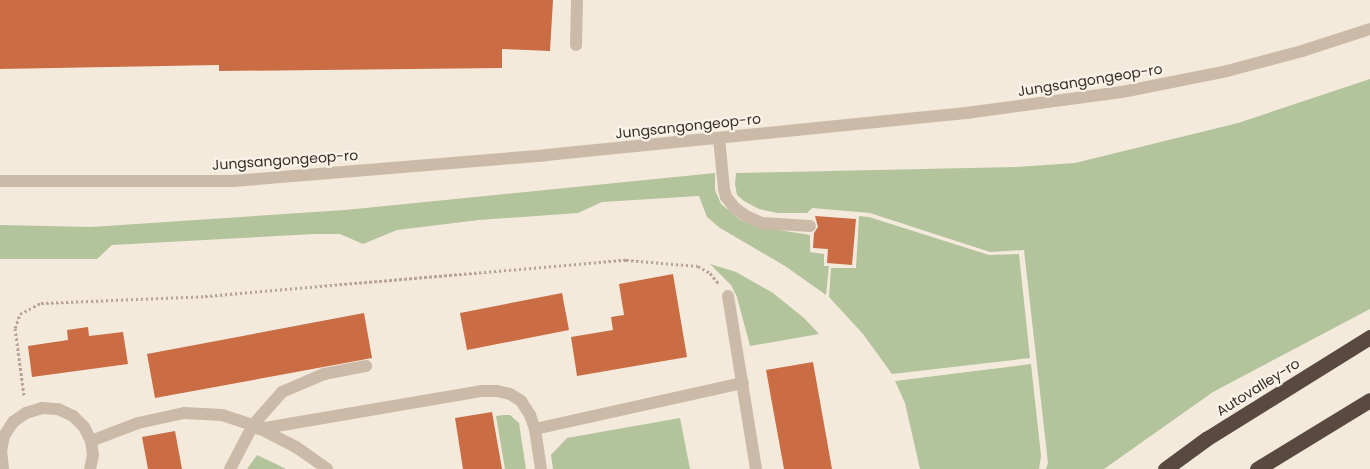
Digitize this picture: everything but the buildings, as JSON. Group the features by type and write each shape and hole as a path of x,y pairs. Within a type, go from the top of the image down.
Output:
{"highway":[{"name":"Autovalley-ro","path":"1165,469 1206,439 1370,337"},
{"path":"1257,469 1370,400"}],"street":[{"path":"576,45 577,0"},
{"name":"Jungsangongeop-ro","path":"0,181 234,181 546,156 966,113 1122,92 1227,71 1302,51 1370,29"},
{"path":"719,138 724,189 726,198 734,208 762,223 810,226"},
{"path":"728,296 756,469"},
{"path":"230,469 256,427 282,392 324,374 366,366"},
{"path":"535,430 743,383"},
{"path":"256,427 481,391 510,394 521,401 530,415 535,430 541,469"},
{"path":"3,469 1,451 4,436 13,422 26,413 42,408 58,409 73,416 84,427 91,441 93,455 90,469"},
{"path":"91,441 138,423 184,413 222,415 256,427 296,447 326,469"}],"path":[{"path":"26,413 15,328 20,314 41,303 205,296 626,260 698,266 710,273 728,296"}],"green space":[{"path":"1370,79 1370,309 1213,392 1104,469 1046,469 1048,463 1024,250 990,252 870,213 812,208 807,213 778,213 759,209 737,195 735,184 736,173 1015,167 1075,163 1238,123"},
{"path":"715,173 715,190 721,204 742,221 760,227 810,235 810,252 824,254 824,266 829,266 826,295 785,266 720,228 707,217 699,196 602,202 578,213 479,220 397,230 363,244 340,234 314,234 112,245 97,259 0,259 0,225 91,227 345,210"},
{"path":"859,216 869,217 989,255 1019,254 1030,358 892,374 863,334 829,297 831,268 856,268"},
{"path":"710,264 736,272 773,293 804,318 819,334 750,346 737,297 731,285"},
{"path":"1031,364 1041,456 1039,469 920,469 905,403 895,381"},
{"path":"510,415 519,423 526,469 505,469 496,416"},
{"path":"680,418 690,469 553,469 551,455 567,438"},
{"path":"257,455 276,464 286,469 247,469"}]}
